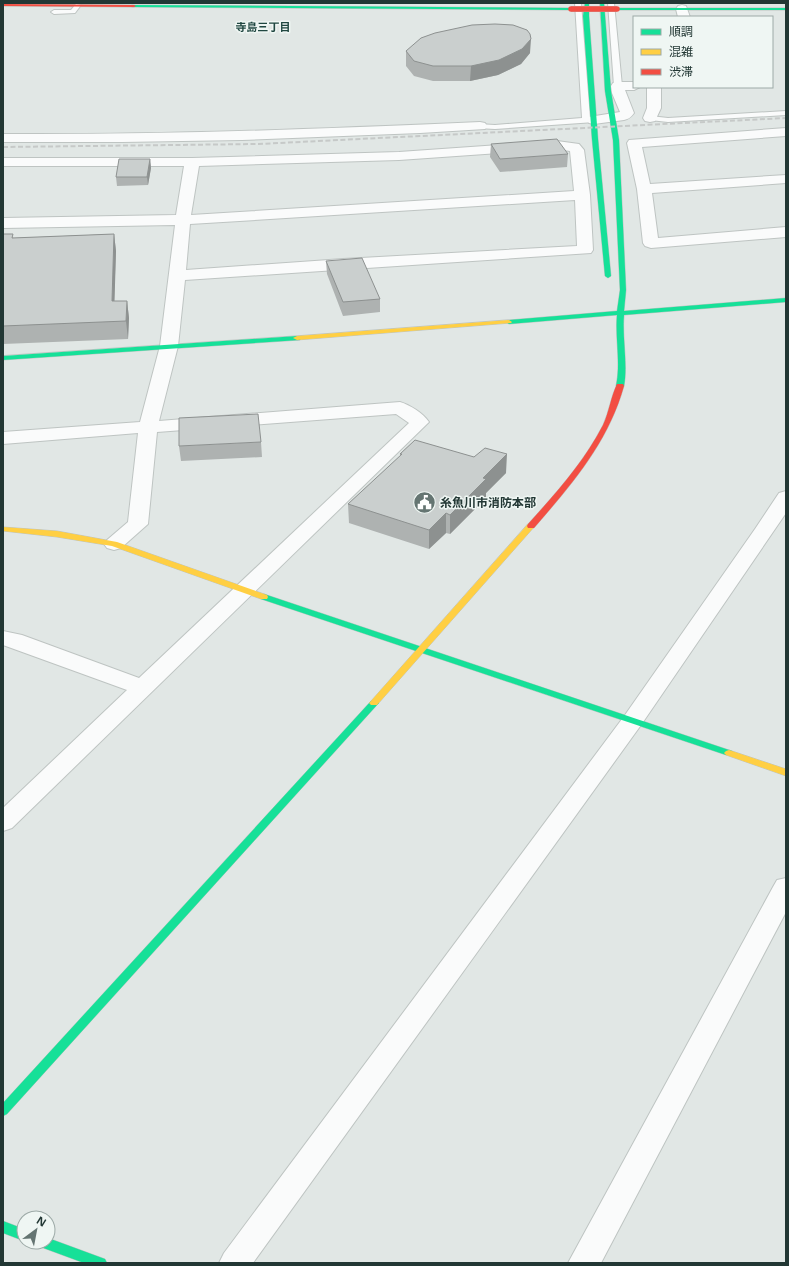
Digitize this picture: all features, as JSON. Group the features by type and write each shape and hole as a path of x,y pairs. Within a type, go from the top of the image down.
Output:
{"main road":[{"path":"587,3 586,16 590,120 609,282"},
{"path":"3,1110 423,650 534,523 579,468 607,424 617,403 622,377 620,313 623,290 616,140 608,91 602,3"},
{"path":"3,5 571,9 614,6 683,13 759,6 786,9"},
{"path":"612,296 620,313"},
{"path":"3,358 371,333 786,300"},
{"path":"3,529 58,534 114,544 244,591 632,720 786,773"},
{"path":"3,1227 16,1232"},
{"path":"56,1247 100,1263"}],"street":[{"path":"590,120 624,116 627,113 619,93 618,86 633,86"},
{"path":"650,118 654,108 654,88"},
{"path":"3,138 128,139 320,134 480,126"},
{"path":"786,132 634,143 644,189 650,243 786,232"},
{"path":"3,162 192,162 399,156 567,146 574,147 577,150 582,195 585,250 343,264 177,276"},
{"path":"114,544 138,524 148,426 169,346 183,220 192,162"},
{"path":"644,189 786,179"},
{"path":"3,223 183,220 582,195"},
{"path":"3,438 400,408 420,422 3,822"},
{"path":"235,1263 632,720 786,497"},
{"path":"3,638 14,640 144,688"},
{"path":"584,1263 786,887"}],"lane":[{"path":"480,126 495,127 590,120 578,3"},
{"path":"54,12 73,12 78,5"},
{"path":"614,6 618,86"},
{"path":"650,118 668,120 786,113"}],"building":[{"path":"472,25 513,25 527,30 531,39 522,49 499,60 471,66 433,66 414,61 406,51 421,38 435,33"},
{"path":"557,139 568,154 500,159 491,144"},
{"path":"119,159 150,159 147,177 116,177"},
{"path":"3,234 13,234 12,238 114,234 112,301 127,301 126,321 3,326"},
{"path":"362,258 380,299 343,302 326,261"},
{"path":"258,414 261,442 179,446 179,418"},
{"name":"糸魚川市消防本部","path":"415,440 474,457 485,448 507,454 483,478 486,479 450,515 446,513 429,530 348,504"}],"railway":[{"path":"3,147 258,144 786,118"}],"traffic: fast":[{"path":"587,3 586,16 595,139 608,276"},
{"path":"602,3 608,91 616,140 623,290 619,331 622,377 620,386"},
{"path":"134,6 571,9"},
{"path":"617,9 786,9"},
{"path":"509,322 786,300"},
{"path":"3,358 297,338"},
{"path":"264,597 729,753"},
{"path":"3,1111 374,703"},
{"path":"3,1227 16,1232"},
{"path":"56,1247 100,1263"}],"traffic: slow":[{"path":"297,338 509,322"},
{"path":"374,703 531,526"},
{"path":"3,529 57,534 114,544 264,597"},
{"path":"729,753 786,773"}],"traffic: jam":[{"path":"3,5 134,6"},
{"path":"571,9 617,9"},
{"path":"531,526 572,478 597,443 615,405 620,386"}],"place":[{"name":"糸魚川市消防本部","path":"425,503"}],"district":[{"name":"寺島三丁目","path":"263,27"}]}
